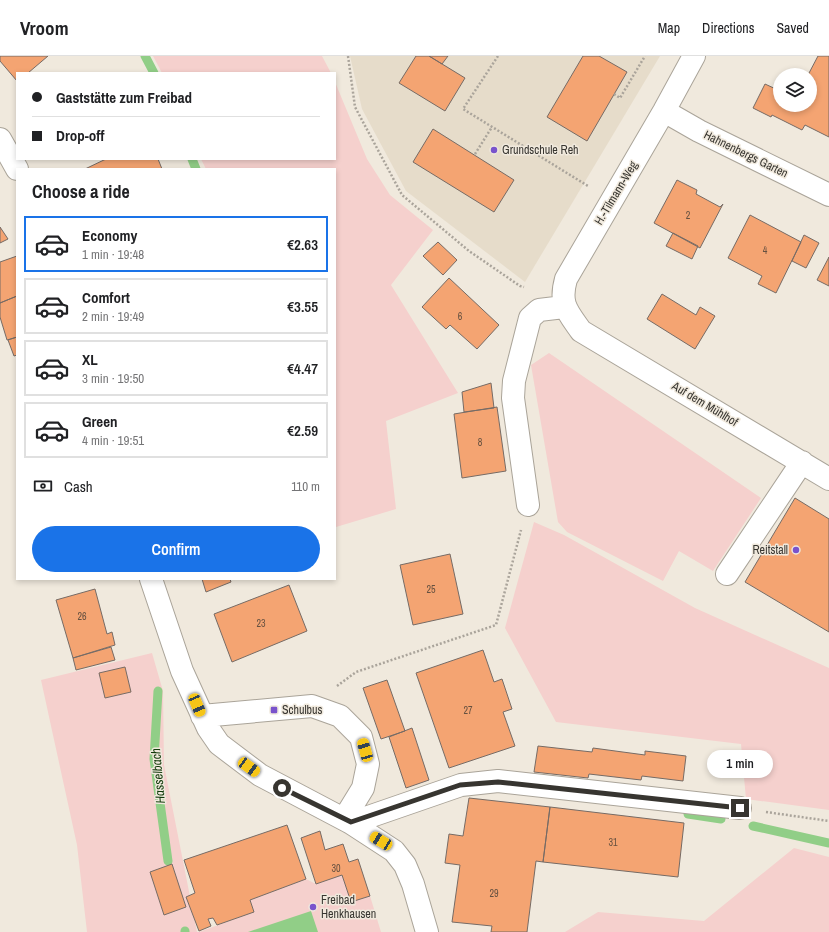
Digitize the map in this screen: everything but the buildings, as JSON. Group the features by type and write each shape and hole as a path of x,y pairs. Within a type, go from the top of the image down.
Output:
{"street":[{"name":"H.-Tilmann-Weg","path":"563,300 566,279 664,111 694,56"},
{"name":"Hahnenbergs Garten","path":"664,111 699,131 829,195"},
{"path":"0,139 16,168"},
{"name":"Auf dem Mühlhof","path":"563,300 581,331 829,479"},
{"path":"528,505 513,398 514,381 530,318 539,310 563,300"},
{"path":"727,574 802,462"},
{"path":"151,580 182,671 208,728 219,744 249,767 282,788 347,821 381,841 394,851 413,884 426,932"},
{"path":"202,716 312,706 340,716 361,737 368,764 362,788 347,821"},
{"path":"347,821 460,785 498,782 740,808"}],"path":[{"path":"348,56 355,107 402,196 469,251 520,286 563,300"},
{"path":"498,56 463,109 611,200"},
{"path":"614,94 620,98 645,56"},
{"path":"475,154 492,128"},
{"path":"312,706 356,672 496,625 528,505"},
{"path":"740,808 829,821"}],"shaded area":[{"path":"153,56 322,56 330,72 161,72"},
{"name":"Grundschule Reh","path":"350,56 660,56 525,282 406,191 362,109"},
{"path":"336,84 367,159 390,195 433,230 391,285 458,393 386,421 396,509 336,527 336,168 206,168 202,160 336,160"},
{"path":"549,353 761,498 713,571 679,551 663,581 567,532 558,522 531,365"},
{"path":"534,522 564,535 695,608 829,668 829,810 746,799 741,744 556,722 505,628"},
{"path":"152,653 163,691 164,765 197,932 87,932 77,845 41,680"},
{"path":"794,848 829,857 829,932 565,932 598,912 704,921"},
{"name":"Freibad Henkhausen","path":"342,875 351,902 370,896 381,932 199,932 254,912 250,900 306,879 316,884"},
{"path":"311,911 318,932 248,932"}],"waterway":[{"name":"Hasselbach","path":"145,56 153,72"},
{"name":"Hasselbach","path":"192,160 196,168"},
{"name":"Hasselbach","path":"158,691 154,759 168,861"},
{"path":"688,814 721,819"},
{"path":"753,826 829,843"}],"place":[{"name":"Grundschule Reh","path":"494,150"},
{"name":"Reitstall","path":"796,550"},
{"name":"Schulbus","path":"274,710"},
{"name":"Freibad Henkhausen","path":"313,907"}],"route":[{"path":"282,788 351,822 460,785 498,782 740,808"}]}
